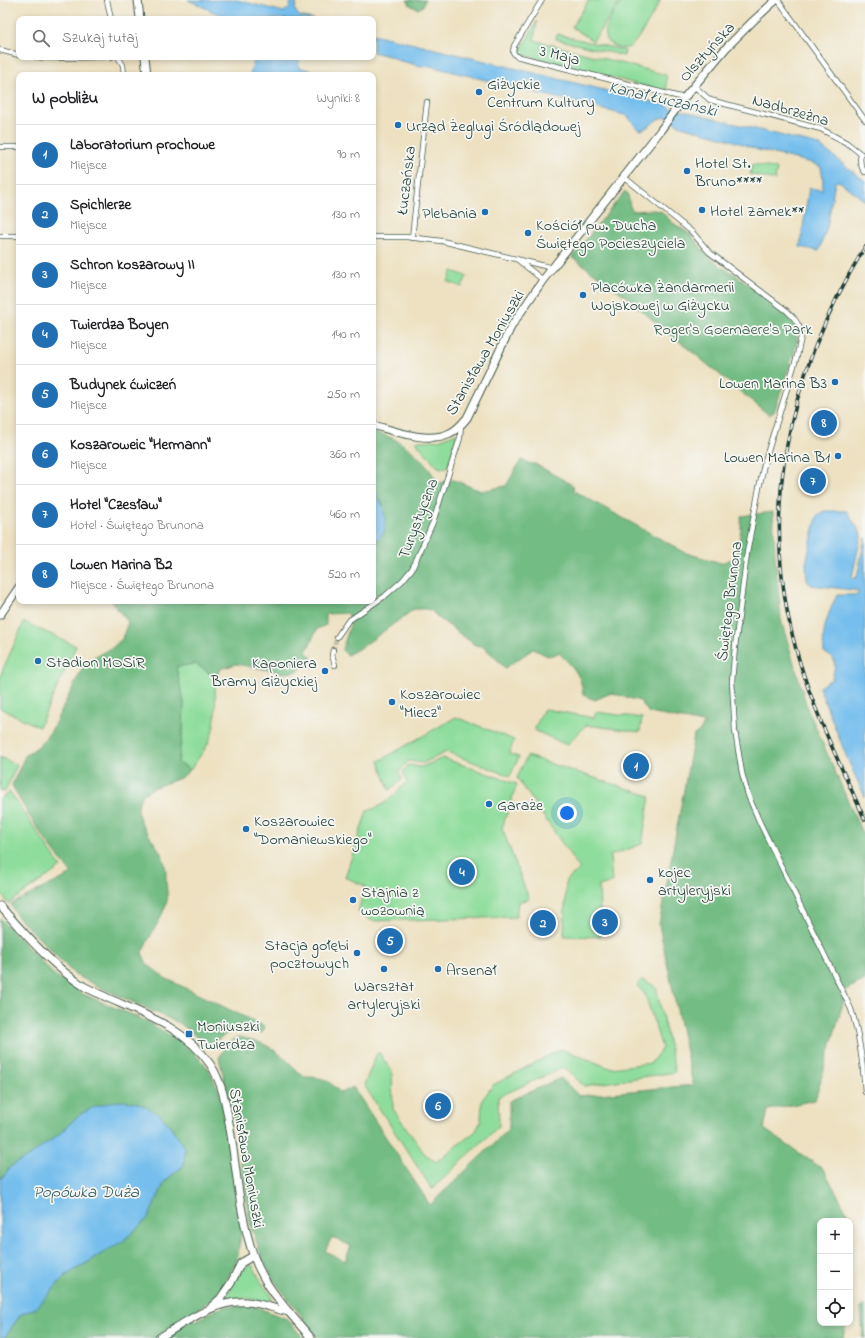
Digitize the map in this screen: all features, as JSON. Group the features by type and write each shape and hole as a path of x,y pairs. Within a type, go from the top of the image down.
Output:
{"main road":[{"path":"138,0 140,16"},
{"name":"Olsztyńska","path":"677,106 726,48 777,0"},
{"path":"145,60 147,72"},
{"name":"Stanisława Moniuszki","path":"376,426 414,435 431,437 451,432 467,418 512,325 553,268 664,125 677,106"},
{"path":"0,615 16,591"},
{"name":"Stanisława Moniuszki","path":"0,906 33,942 67,974 88,988 169,1027 192,1044 209,1063 215,1072 224,1095 241,1202 247,1235 253,1256 265,1281 310,1338"},
{"path":"207,1310 220,1299 231,1283 241,1263 253,1256"},
{"path":"159,1338 207,1310 224,1303 246,1302 289,1312"}],"street":[{"path":"107,0 110,16"},
{"name":"3 Maja","path":"542,0 514,46 513,52 516,56 684,98"},
{"path":"777,0 865,120"},
{"path":"0,50 16,54"},
{"path":"121,60 124,64 124,72"},
{"name":"Nadbrzeżna","path":"694,86 710,100 821,129 863,152 860,160 861,167 865,172"},
{"name":"Łuczańska","path":"412,238 427,102"},
{"path":"0,147 16,147"},
{"name":"Świętego Brunona","path":"624,177 692,232 709,252 791,314 800,329 801,337 797,356 764,464 748,546 735,647 732,680 732,705 742,773 748,795 760,823 851,1009 861,1048 865,1092"},
{"path":"0,236 16,236"},
{"path":"376,237 412,238 442,241 553,268"},
{"path":"518,260 544,280"},
{"name":"Turystyczna","path":"376,602 402,582 412,569 433,522 460,438 461,424"},
{"name":"Turystyczna","path":"337,637 348,621 373,604"},
{"path":"333,650 332,655 335,665"}],"green space":[{"path":"407,0 425,0 423,6 418,9 410,5"},
{"path":"589,0 621,0 593,41 572,27"},
{"path":"623,0 660,0 638,38 628,48 616,47 609,43 606,37 608,24"},
{"path":"537,21 534,40 666,75 667,92 521,54 520,52"},
{"path":"557,34 625,51 624,56 556,39"},
{"path":"753,164 777,169 775,180 750,174"},
{"name":"Roger's Goemaere's Park","path":"625,191 628,195 630,206 633,211 661,211 673,223 691,235 705,253 720,266 737,276 787,314 797,329 797,343 774,412 769,415 630,301 631,300 572,257"},
{"path":"452,271 467,276 462,287 448,282"},
{"path":"376,433 392,438 414,453 430,470 438,483 454,480 481,491 506,486 521,460 535,464 569,483 573,486 574,491 686,553 721,563 737,557 741,529 741,516 773,512 781,620 808,710 865,840 865,980 847,989 815,1100 768,1110 764,1129 824,1170 850,1218 817,1218 817,1326 845,1326 843,1338 318,1338 273,1279 262,1257 251,1227 232,1109 219,1058 226,1045 238,1037 259,1042 267,1046 282,1056 304,1077 321,1078 341,1093 353,1087 430,1205 509,1129 509,1101 561,1078 579,1096 693,1085 659,925 694,735 701,730 704,723 649,713 640,701 611,693 595,700 583,695 579,677 559,653 548,656 533,649 505,668 482,646 475,645 436,616 432,611 426,609 414,609 362,647 347,655 342,650 351,622 348,613 326,614 326,625 317,629 306,652 312,658 298,671 285,673 236,664 220,669 215,680 207,671 195,664 176,667 184,703 183,730 178,763 190,770 180,778 149,790 142,796 138,804 140,820 159,851 166,869 167,901 159,921 142,953 147,964 165,978 265,1027 262,1033 243,1028 233,1029 208,1046 181,1024 74,974 16,915 11,904 72,874 39,831 12,785 25,756 40,745 51,731 86,661 112,648 122,639 128,622 113,604 376,604 376,543 383,505 376,494","holes":["332,1237 351,1246 345,1261 325,1251"]},
{"path":"456,433 457,434 449,463 447,467 442,468 438,467 415,441 439,440"},
{"name":"Stadion MOSiR","path":"24,622 76,646 39,727 0,708 0,676"},
{"path":"195,664 207,671 215,680 215,711 213,730 209,741 190,770 177,763 183,730 184,703 175,667"},
{"path":"545,709 594,718 596,712 642,718 640,732 586,725 567,745 536,731 535,728 543,710"},
{"path":"456,717 514,740 509,754 519,757 510,776 447,752 423,763 408,761 399,772 402,780 389,790 379,761"},
{"path":"527,756 650,796 642,844 610,856 612,882 599,886 601,937 564,936 566,880 580,869 517,778"},
{"path":"0,757 17,765 5,792 0,790"},
{"path":"443,758 517,784 502,828 529,899 518,902 516,917 372,921 358,912 365,886 345,877 367,811 384,803 407,782 403,772 408,765 421,767"},
{"path":"10,792 61,867 8,904 0,891 0,799"},
{"path":"0,918 52,973 83,994 144,1020 177,1039 204,1063 219,1091 242,1227 237,1260 221,1291 211,1300 190,1314 195,1321 215,1310 227,1306 256,1307 287,1319 303,1338 4,1338 21,1314 36,1308 65,1276 124,1240 148,1218 165,1181 184,1165 185,1149 171,1127 79,1115 58,1135 31,1155 10,1167 3,1177 0,1178"},
{"path":"642,979 656,987 675,1072 584,1086 564,1067 498,1097 499,1126 432,1189 364,1085 377,1053 380,1053 392,1071 393,1109 424,1153 436,1162 476,1131 481,1120 482,1100 493,1085 561,1049 610,1068 651,1063 662,1048 645,994 637,986"},
{"path":"250,1265 253,1266 263,1285 271,1295 272,1300 268,1302 245,1298 228,1299 226,1296 241,1271"},
{"path":"865,1305 865,1338 863,1338 861,1307"}],"water":[{"path":"188,0 237,0 284,12 289,8 292,0 297,0 295,10 299,16 226,16 216,13"},
{"path":"376,35 666,105 672,109 819,145 865,181 865,201 839,181 835,182 827,227 819,251 800,247 809,188 822,190 823,180 821,167 812,163 758,150 731,140 681,126 666,117 659,119 647,128 640,130 625,115 430,66 424,67 397,60 393,57 376,53"},
{"path":"254,60 299,60 298,67 311,71 310,72 251,72"},
{"path":"376,492 378,499 383,505 385,519 384,532 376,541"},
{"path":"825,511 847,511 860,532 861,536 852,577 854,578 857,577 865,538 865,797 847,758 819,687 832,679 835,666 834,659 824,652 823,644 824,629 831,609 837,595 857,595 859,592 811,585 807,580 806,563 817,516"},
{"name":"Popówka Duża","path":"125,1101 138,1103 159,1114 171,1127 185,1149 184,1165 165,1181 148,1218 123,1241 65,1276 36,1308 21,1314 4,1338 0,1338 0,1178 3,1177 10,1167 31,1155 58,1135 79,1115 94,1107 111,1102"}],"tunnel":[{"path":"333,650 337,637"}],"railway":[{"path":"865,247 838,296 816,345 798,396 786,448 780,501 780,554 787,608 800,663 806,683 822,723 865,820"}],"place":[{"name":"Giżyckie Centrum Kultury","path":"479,92"},
{"name":"Urząd Żeglugi Śródlądowej","path":"398,125"},
{"name":"Hotel St. Bruno****","path":"687,171"},
{"name":"Hotel Zamek**","path":"702,210"},
{"name":"Plebania","path":"485,212"},
{"name":"Kościół pw. Ducha Świętego Pocieszyciela","path":"528,233"},
{"name":"Placówka Żandarmerii Wojskowej w Giżycku","path":"583,295"},
{"name":"Lowen Marina B3","path":"835,382"},
{"name":"Lowen Marina B2","path":"824,423"},
{"name":"Lowen Marina B1","path":"838,456"},
{"name":"Hotel \"Czesław\"","path":"813,481"},
{"name":"Stadion MOSiR","path":"38,661"},
{"name":"Kaponiera Bramy Giżyckiej","path":"325,671"},
{"name":"Koszarowiec \"Miecz\"","path":"392,702"},
{"name":"Laboratorium prochowe","path":"636,766"},
{"name":"Garaże","path":"489,804"},
{"name":"Koszarowiec \"Domaniewskiego\"","path":"246,829"},
{"name":"Twierdza Boyen","path":"462,872"},
{"name":"kojec artyleryjski","path":"650,880"},
{"name":"Stajnia z wozownią","path":"353,900"},
{"name":"Schron koszarowy II","path":"605,922"},
{"name":"Spichlerze","path":"543,923"},
{"name":"Budynek ćwiczeń","path":"390,941"},
{"name":"Stacja gołębi pocztowych","path":"357,953"},
{"name":"Warsztat artyleryjski","path":"384,969"},
{"name":"Arsenał","path":"438,969"},
{"name":"Moniuszki Twierdza","path":"189,1034"},
{"name":"Koszaroweic \"Hermann\"","path":"438,1106"}],"water label":[{"name":"Kanał Łuczański","path":"663,98"}]}
